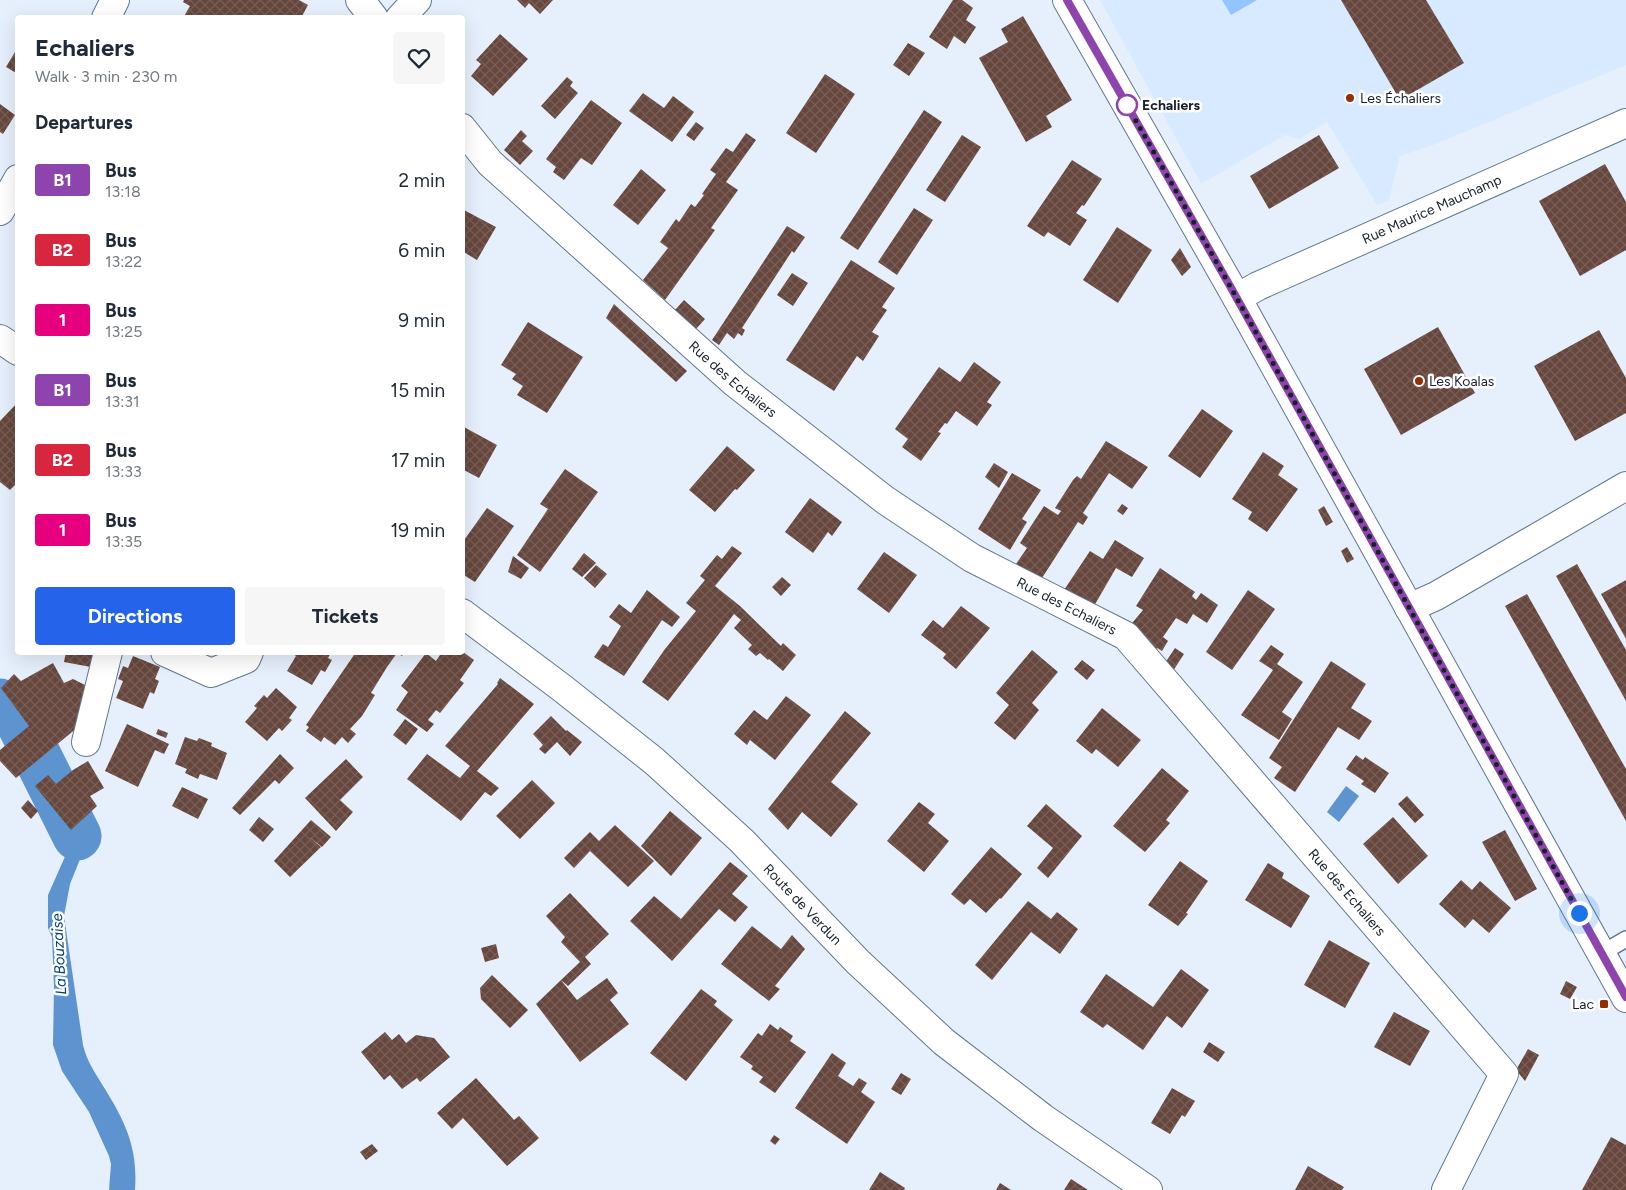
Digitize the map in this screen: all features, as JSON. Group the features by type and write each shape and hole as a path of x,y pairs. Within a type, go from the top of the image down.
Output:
{"street":[{"path":"108,15 115,0"},
{"path":"360,0 372,15"},
{"path":"403,15 417,0"},
{"path":"1066,0 1237,298 1626,998"},
{"name":"Rue Maurice Mauchamp","path":"1237,298 1258,286 1626,123"},
{"name":"Rue des Echaliers","path":"465,132 490,163 735,383 886,500 972,558 1126,636 1504,1074 1446,1190"},
{"path":"0,211 15,184"},
{"path":"0,339 15,348"},
{"path":"1409,608 1436,596 1626,486"},
{"name":"Route de Verdun","path":"465,615 654,760 742,841 858,962 944,1042 1043,1118 1148,1190"},
{"path":"86,742 107,655"},
{"path":"172,655 211,673 246,659 248,655"}],"lane":[{"path":"1602,952 1626,939"}],"shaded area":[{"name":"Les Échaliers","path":"1100,0 1626,0 1626,65 1433,145 1400,156 1389,200 1377,205 1327,122 1299,139 1285,135 1201,184"},
{"path":"1222,0 1257,0 1231,15"}],"water":[{"path":"0,690 26,721 13,732 0,719"},
{"path":"1346,786 1359,796 1339,822 1327,812"},
{"path":"83,820 85,847 70,884 64,916 83,1045 89,1062 125,1125 135,1162 135,1190 109,1190 111,1164 109,1156 89,1112 62,1071 53,1045 54,986 52,937 48,928 48,895 71,843 71,830"}],"building":[{"path":"184,0 299,0 308,5 303,15 185,15 190,6 183,2"},
{"path":"517,0 553,0 540,14 529,3 525,8"},
{"path":"953,0 962,0 973,8 966,20 976,27 965,44 954,36 947,49 929,37"},
{"path":"1341,0 1426,0 1464,63 1400,100"},
{"path":"1023,16 1072,100 1046,116 1052,127 1026,142 979,58 1008,42 1001,29"},
{"path":"500,34 528,59 493,96 471,76 481,64 476,60"},
{"path":"908,43 925,53 909,76 893,65"},
{"path":"15,52 15,72 6,67"},
{"path":"825,74 855,94 816,153 786,133"},
{"path":"567,77 573,82 570,86 578,93 555,119 541,106"},
{"path":"643,93 664,108 673,96 694,112 672,142 629,111"},
{"path":"591,100 622,123 592,165 581,158 564,180 553,172 556,167 546,159"},
{"path":"0,104 15,115 3,134 0,132"},
{"path":"924,110 942,122 858,250 840,238"},
{"path":"696,122 704,128 694,141 686,135"},
{"path":"521,130 527,136 522,141 533,151 520,165 504,150"},
{"path":"746,133 756,140 726,182 738,190 711,228 715,230 665,300 643,280 668,248 660,242 676,219 679,222 691,204 695,207 704,195 702,194 716,174 710,170 726,148 733,152"},
{"path":"962,135 981,147 945,202 926,190"},
{"path":"1319,135 1339,168 1269,209 1250,176"},
{"path":"1072,160 1102,179 1084,206 1082,205 1076,213 1087,220 1070,246 1048,232 1044,237 1027,226"},
{"path":"1605,164 1626,202 1626,250 1580,276 1539,201"},
{"path":"641,169 666,190 638,225 613,205"},
{"path":"914,208 933,220 897,275 878,262"},
{"path":"465,211 496,227 477,260 465,253"},
{"path":"787,226 805,237 794,253 792,251 742,328 745,330 742,336 738,333 734,339 727,333 719,345 712,340"},
{"path":"1117,227 1152,250 1118,303 1083,280"},
{"path":"1180,248 1191,267 1182,276 1171,260"},
{"path":"851,260 895,288 882,307 887,310 872,332 879,336 863,361 857,356 834,391 786,360"},
{"path":"792,273 808,283 793,306 777,295"},
{"path":"684,300 705,319 696,329 675,310"},
{"path":"614,304 687,371 676,382 606,318"},
{"path":"528,322 583,357 547,413 517,395 523,386 512,379 516,374 501,365"},
{"name":"Les Koalas","path":"1438,327 1475,393 1401,435 1364,369"},
{"path":"1599,330 1626,378 1626,413 1575,441 1534,366"},
{"path":"974,362 1001,382 987,402 992,405 977,426 956,411 947,424 945,423 938,432 941,433 921,461 902,447 908,439 895,429 939,367 960,382"},
{"path":"15,405 15,485 10,490 0,482 0,421"},
{"path":"1202,409 1233,431 1200,478 1168,456"},
{"path":"465,428 497,445 479,478 465,471"},
{"path":"1106,441 1148,467 1132,489 1109,473 1083,513 1088,517 1083,525 1078,522 1042,578 1016,564 1027,548 1020,543 1044,506 1058,515 1061,511 1055,508 1073,480 1077,476 1081,479"},
{"path":"727,446 755,470 715,512 689,490"},
{"path":"1263,452 1284,466 1278,475 1298,489 1267,532 1248,519 1252,512 1232,499"},
{"path":"994,463 1008,472 999,488 985,477"},
{"path":"565,469 598,492 540,572 517,555 548,509 540,504"},
{"path":"1012,473 1041,490 1022,519 1027,522 1010,550 978,529"},
{"path":"810,498 842,522 832,536 828,532 813,553 785,532"},
{"path":"1122,504 1128,508 1123,515 1117,511"},
{"path":"1324,506 1333,522 1326,526 1318,510"},
{"path":"487,508 514,526 475,582 465,576 465,539"},
{"path":"1115,540 1144,558 1132,577 1116,568 1094,606 1064,590 1090,551 1103,559"},
{"path":"732,546 742,553 715,586 740,606 781,646 783,643 796,655 783,671 760,653 756,656 748,649 752,645 734,628 741,620 734,614 668,701 642,682 665,649 696,611 686,603 705,580 700,576 717,555 722,559"},
{"path":"1347,547 1354,559 1347,563 1341,551"},
{"path":"884,552 917,575 889,613 857,589"},
{"path":"584,553 596,563 582,577 572,569"},
{"path":"513,556 529,568 521,579 508,572"},
{"path":"1577,564 1626,650 1626,701 1556,576"},
{"path":"596,565 607,574 595,588 584,578"},
{"path":"1160,568 1195,592 1192,596 1196,600 1201,593 1218,605 1207,623 1193,614 1187,624 1176,618 1163,637 1168,641 1162,651 1157,648 1153,653 1128,628 1143,610 1136,606"},
{"path":"782,577 791,585 781,596 772,587"},
{"path":"1626,580 1626,639 1601,594"},
{"path":"647,590 680,617 672,627 662,620 624,676 594,657 603,644 608,647 621,626 609,617 619,604 631,613"},
{"path":"1248,590 1275,609 1232,670 1206,652"},
{"path":"1527,594 1626,769 1626,821 1505,606"},
{"path":"961,606 990,628 956,669 943,658 946,654 921,635 933,620 943,628"},
{"path":"1271,645 1284,654 1277,664 1303,682 1282,712 1292,719 1279,740 1241,715 1273,670 1259,661"},
{"path":"1175,648 1184,654 1173,671 1165,663"},
{"path":"1032,650 1058,672 1032,703 1039,710 1015,740 994,723 1009,705 996,693"},
{"path":"465,653 474,660 460,680 464,683 440,713 436,710 428,720 434,724 427,732 396,710 408,692 401,686 424,655 428,655 436,661 440,655 465,655"},
{"path":"65,655 97,655 91,667 64,662"},
{"path":"294,655 330,655 328,658 332,660 325,672 321,670 312,685 287,671 296,656"},
{"path":"354,655 396,655 371,693 375,695 362,716 350,729 356,734 348,743 342,737 335,745 324,737 321,742 306,731 309,727 306,725"},
{"path":"133,656 160,667 155,679 159,681 154,694 150,692 143,709 116,698 123,681 118,679 123,666 128,668"},
{"path":"1082,660 1095,670 1087,680 1074,669"},
{"path":"1331,661 1366,684 1351,708 1372,721 1359,740 1338,727 1295,792 1274,778 1282,767 1269,758"},
{"path":"53,663 64,683 73,679 91,688 83,723 16,778 0,761 0,750 29,726 1,688 14,674 21,681"},
{"path":"500,678 534,704 477,771 499,788 491,796 485,792 461,821 407,779 427,754 460,778 470,766 445,746 498,684"},
{"path":"276,688 297,707 289,718 292,720 282,731 279,728 267,741 245,722 257,708 254,706 264,695 267,698"},
{"path":"786,696 811,715 775,760 750,740 747,745 734,734 754,710 767,720"},
{"path":"1102,708 1141,740 1118,767 1096,749 1092,754 1076,741"},
{"path":"845,711 871,733 831,782 858,804 831,837 802,812 788,830 768,809"},
{"path":"551,716 566,731 582,742 570,756 557,742 545,754 539,749 543,745 533,734"},
{"path":"405,719 418,729 406,745 393,735"},
{"path":"127,724 169,744 164,754 155,750 138,787 105,771"},
{"path":"158,729 168,733 166,738 156,734"},
{"path":"185,737 197,741 199,738 212,743 211,746 227,753 217,780 200,774 198,779 185,773 187,769 175,764"},
{"path":"280,754 294,768 279,784 275,780 240,815 232,808"},
{"path":"1356,755 1363,760 1365,757 1389,773 1375,793 1361,784 1364,781 1346,769"},
{"path":"346,759 363,777 340,800 353,812 336,831 305,798"},
{"path":"88,761 104,788 90,796 97,806 71,830 35,786 48,775 56,784"},
{"path":"1162,768 1189,791 1166,820 1170,823 1145,852 1113,826"},
{"path":"532,780 555,803 520,839 496,816"},
{"path":"182,787 208,799 198,819 172,806"},
{"path":"1407,796 1424,815 1415,823 1398,804"},
{"path":"28,800 38,811 31,819 21,808"},
{"path":"919,802 935,814 928,823 949,841 924,872 887,841"},
{"path":"1046,804 1082,836 1048,878 1037,868 1053,848 1027,826"},
{"path":"670,811 702,838 671,876 641,846"},
{"path":"259,817 274,829 263,842 249,830"},
{"path":"1393,817 1428,856 1398,884 1363,844"},
{"path":"311,820 331,837 322,847 308,836 321,847 290,877 274,861"},
{"path":"615,825 654,861 628,887 590,851 574,868 564,858 590,832 599,841"},
{"path":"1505,830 1537,889 1515,901 1482,842"},
{"path":"991,847 1022,874 1001,899 986,913 970,899 964,905 951,894"},
{"path":"1180,861 1208,881 1186,913 1188,914 1178,926 1148,905"},
{"path":"730,862 748,876 732,894 748,907 735,922 719,909 672,961 630,921 654,896 681,919"},
{"path":"1268,863 1284,873 1282,878 1310,896 1291,928 1245,900"},
{"path":"1461,880 1472,890 1480,881 1511,908 1489,933 1473,919 1465,928 1439,904"},
{"path":"570,893 609,934 585,957 591,964 568,986 561,980 580,962 561,942 565,937 546,916"},
{"path":"1028,901 1051,919 1057,912 1078,929 1060,954 1031,932 992,980 975,965"},
{"path":"752,926 781,949 792,935 805,949 775,986 780,989 769,1001 721,964"},
{"path":"1329,940 1370,963 1345,1008 1304,985"},
{"path":"496,944 499,958 485,962 481,948"},
{"path":"1181,969 1209,990 1182,1028 1167,1016 1143,1050 1107,1024 1103,1028 1080,1012 1106,974 1153,1007"},
{"path":"492,975 528,1010 510,1028 481,999 480,988"},
{"path":"607,978 618,993 610,1000 629,1024 580,1062 536,1004 561,980 577,1000"},
{"path":"1566,981 1577,987 1570,999 1560,994"},
{"path":"701,989 717,1001 714,1005 733,1020 686,1081 650,1053"},
{"path":"1394,1012 1430,1031 1410,1066 1374,1047"},
{"path":"770,1024 778,1030 780,1027 793,1036 790,1041 806,1052 775,1093 759,1082 763,1077 751,1069 753,1066 740,1057 758,1033 762,1036"},
{"path":"385,1032 392,1040 399,1034 406,1043 416,1035 434,1038 450,1057 420,1082 417,1078 402,1089 390,1075 384,1080 361,1052"},
{"path":"1209,1042 1225,1052 1218,1062 1203,1052"},
{"path":"1528,1049 1539,1055 1525,1081 1516,1070"},
{"path":"832,1053 846,1063 838,1076 853,1086 859,1078 867,1083 861,1092 875,1102 847,1144 795,1108"},
{"path":"901,1073 911,1079 901,1095 891,1089"},
{"path":"476,1078 514,1120 519,1116 539,1138 507,1166 463,1118 452,1129 437,1113"},
{"path":"1172,1088 1195,1101 1185,1117 1182,1115 1170,1134 1151,1123"},
{"path":"774,1135 780,1139 775,1145 770,1141"},
{"path":"1611,1137 1626,1145 1626,1190 1582,1190"},
{"path":"372,1144 378,1151 366,1160 360,1152"},
{"path":"1308,1166 1344,1187 1342,1190 1295,1190"},
{"path":"880,1172 905,1188 904,1190 869,1190"},
{"path":"1071,1179 1088,1190 1064,1190"},
{"path":"1000,1183 1011,1190 996,1190"}],"waterway":[{"name":"La Bouzaise","path":"0,703 19,720 77,836"}],"bus line":[{"name":"B1","path":"1067,0 1230,286 1626,997"}],"place":[{"name":"Les Échaliers","path":"1350,98"},
{"name":"Echaliers","path":"1127,105"},
{"name":"Les Koalas","path":"1419,381"},
{"name":"Lac","path":"1604,1004"}],"route":[{"path":"1127,105 1230,286 1579,913"}]}
